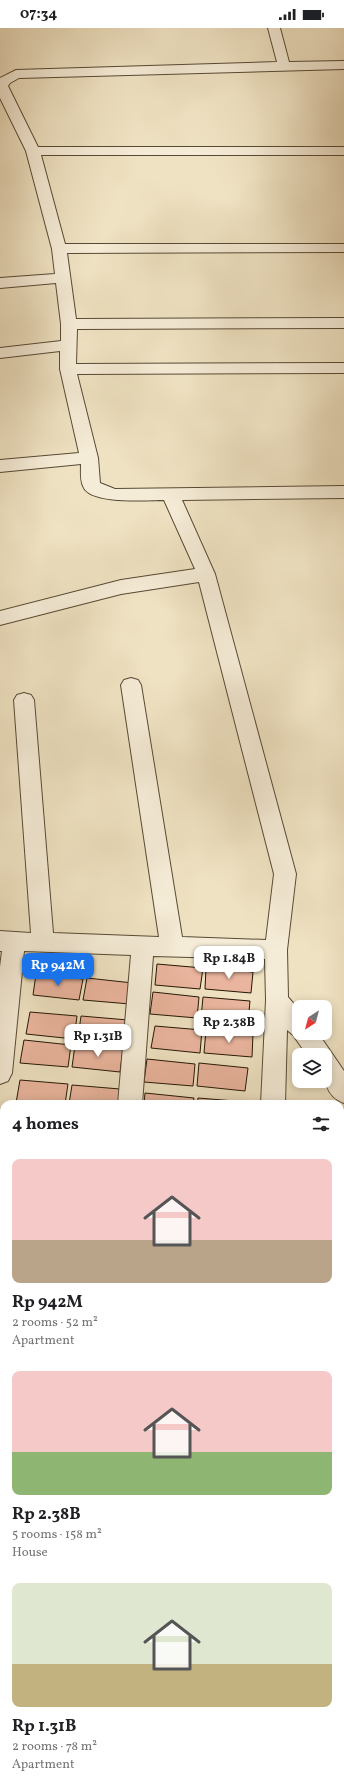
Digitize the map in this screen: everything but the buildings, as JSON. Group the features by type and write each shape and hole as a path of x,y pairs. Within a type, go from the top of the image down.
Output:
{"street":[{"path":"274,28 284,66"},
{"path":"344,65 16,74 5,80 1,86 33,151 59,249 69,324 68,369 89,458 91,486 100,491 115,495 344,492"},
{"path":"33,151 344,150"},
{"path":"59,249 344,248"},
{"path":"0,283 62,278"},
{"path":"69,324 344,323"},
{"path":"0,353 68,345"},
{"path":"68,369 344,368"},
{"path":"0,466 89,458"},
{"path":"170,494 206,574 285,874 276,950 273,1100"},
{"path":"0,618 120,586 206,574"},
{"path":"131,685 172,946"},
{"path":"24,700 43,943"},
{"path":"0,1073 7,942 276,950"},
{"path":"130,1100 143,946"},
{"path":"276,1000 292,1019"},
{"path":"309,1040 316,1048"},
{"path":"332,1073 344,1092"}]}
